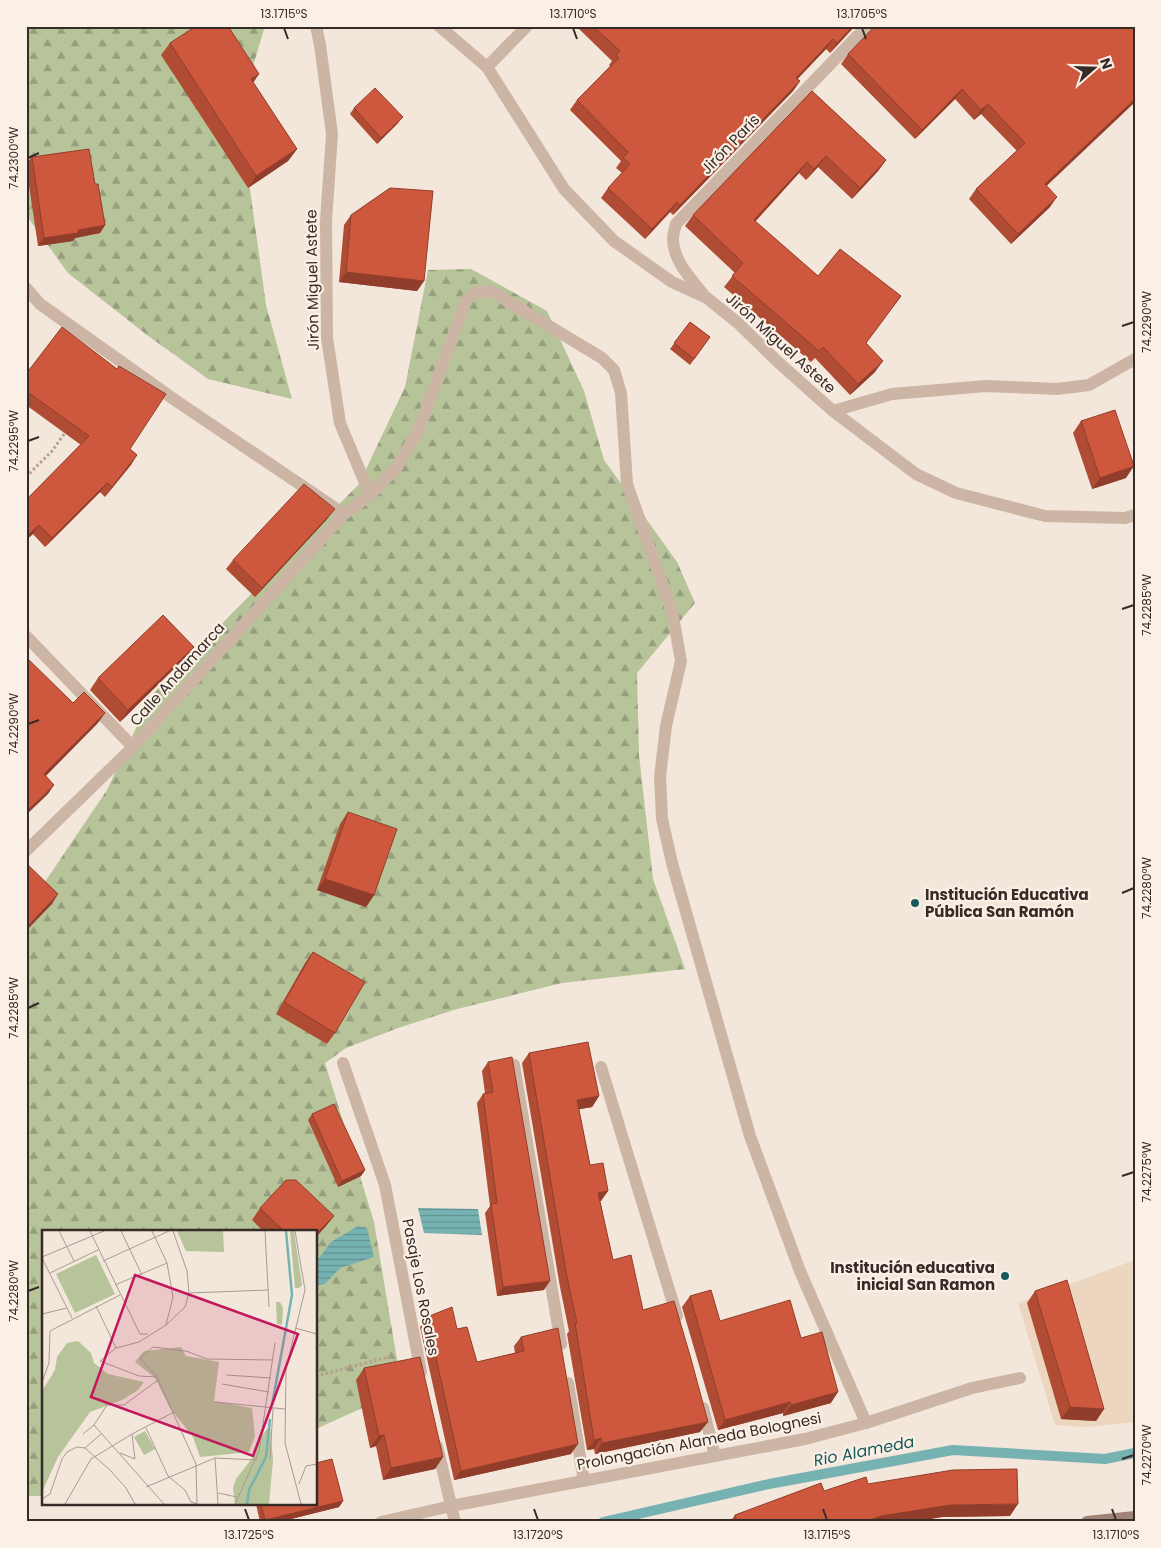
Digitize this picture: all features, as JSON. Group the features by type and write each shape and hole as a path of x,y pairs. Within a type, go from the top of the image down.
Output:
{"street":[{"name":"Jirón Miguel Astete","path":"316,26 332,134 326,221 327,338 340,423 370,495"},
{"name":"Jirón Miguel Astete","path":"439,26 487,67 564,189 614,242 672,282 707,298 738,323 833,411 916,474 956,493 1045,516 1125,518 1135,515"},
{"path":"487,67 527,26"},
{"name":"Jirón París","path":"707,298 684,269 675,252 673,238 676,224 867,26"},
{"path":"26,288 40,304 175,400 344,514 370,495 397,467 419,429 466,300 475,293 491,291 602,358 614,370 621,392 627,484 672,610 681,661 666,726 660,777 662,819 672,863 750,1136 800,1271 866,1423"},
{"path":"833,411 892,394 986,386 1057,389 1089,385 1135,360"},
{"name":"Calle Andamarca","path":"26,850 133,746 344,514"},
{"path":"26,636 133,746"},
{"name":"Pasaje Los Rosales","path":"343,1063 385,1185 424,1387"},
{"path":"514,1065 563,1355"},
{"path":"602,1067 681,1330"},
{"path":"566,1374 584,1481"},
{"name":"Prolongación Alameda Bolognesi","path":"381,1522 451,1506 805,1439 866,1423 972,1388 1020,1378"},
{"path":"699,1394 715,1456"},
{"path":"434,1433 455,1522"},
{"path":"1087,1522 1135,1517"}],"path":[{"path":"26,477 52,451 68,428"},
{"path":"318,1375 416,1350"}],"green space":[{"path":"26,26 265,26 250,76 248,175 266,305 292,399 208,379 147,335 68,273 26,215"},
{"path":"471,269 547,311 584,391 604,460 677,562 695,603 637,673 639,755 653,879 685,969 562,983 457,1009 398,1028 346,1048 325,1063 374,1222 402,1390 318,1428 318,1230 42,1230 42,1496 26,1496 26,910 107,790 151,696 359,484 405,387 428,270"}],"shaded area":[{"path":"1135,1260 1135,1422 1086,1427 1055,1425 1018,1303"}],"water":[{"path":"418,1208 478,1209 482,1235 424,1233"},
{"path":"358,1226 367,1228 374,1257 340,1268 325,1284 318,1285 318,1259 331,1242"}],"building":[{"path":"196,26 228,26 259,74 251,79 297,149 256,176 170,43"},
{"path":"593,26 853,26 837,43 833,39 796,78 800,81 680,205 677,202 652,229 608,188 630,164 623,158 628,152 577,100 619,58 616,55 620,51"},
{"path":"875,26 1135,26 1135,99 1045,184 1057,197 1018,234 976,189 1025,143 988,104 981,110 962,89 922,130 848,54"},
{"path":"375,88 403,117 381,138 354,108"},
{"path":"812,91 886,160 860,188 826,156 814,169 807,162 754,220 818,276 840,249 901,296 866,343 883,361 858,384 823,347 819,351 732,276 743,263 693,215"},
{"path":"89,149 95,184 98,184 105,225 78,230 78,233 44,238 32,157"},
{"path":"390,188 433,191 424,281 346,272 351,215"},
{"path":"690,322 710,337 694,359 674,343"},
{"path":"62,327 117,369 119,366 166,394 130,449 137,455 112,487 107,483 52,538 39,525 26,537 26,500 89,436 26,391 26,374"},
{"path":"1115,410 1134,466 1100,478 1081,421"},
{"path":"304,484 335,509 262,588 233,560"},
{"path":"163,615 194,647 128,710 98,678"},
{"path":"26,657 73,703 84,692 105,713 44,774 54,785 26,812"},
{"path":"348,812 397,829 374,895 325,879"},
{"path":"26,863 58,894 26,928"},
{"path":"313,952 365,982 335,1033 284,1002"},
{"path":"588,1042 599,1096 577,1100 590,1165 603,1163 608,1191 598,1193 613,1260 631,1255 643,1310 674,1301 708,1422 602,1443 601,1438 594,1440 575,1323 577,1323 567,1277 529,1053"},
{"path":"512,1057 550,1281 503,1287 491,1204 497,1203 483,1094 493,1092 488,1062"},
{"path":"334,1104 365,1170 342,1181 312,1114"},
{"path":"286,1180 296,1180 334,1216 318,1232 318,1230 283,1230 260,1208"},
{"path":"1067,1280 1104,1409 1070,1407 1035,1291"},
{"path":"711,1290 720,1321 790,1300 801,1338 822,1332 838,1392 791,1405 790,1402 725,1420 690,1296"},
{"path":"452,1307 457,1329 467,1327 477,1362 524,1351 521,1337 558,1328 578,1444 461,1471 427,1317"},
{"path":"420,1357 443,1457 391,1468 384,1435 379,1436 364,1368"},
{"path":"332,1459 343,1501 265,1520 262,1506 318,1506 318,1462"},
{"path":"1017,1469 1018,1504 950,1505 881,1516 864,1522 737,1522 735,1515 821,1483 824,1491 866,1477 868,1484 953,1470"}],"waterway":[{"name":"Rio Alameda","path":"603,1522 769,1484 953,1450 1105,1459 1135,1453"}],"place":[{"name":"Institución Educativa Pública San Ramón","path":"915,903"},
{"name":"Institución educativa inicial San Ramon","path":"1005,1276"}]}
